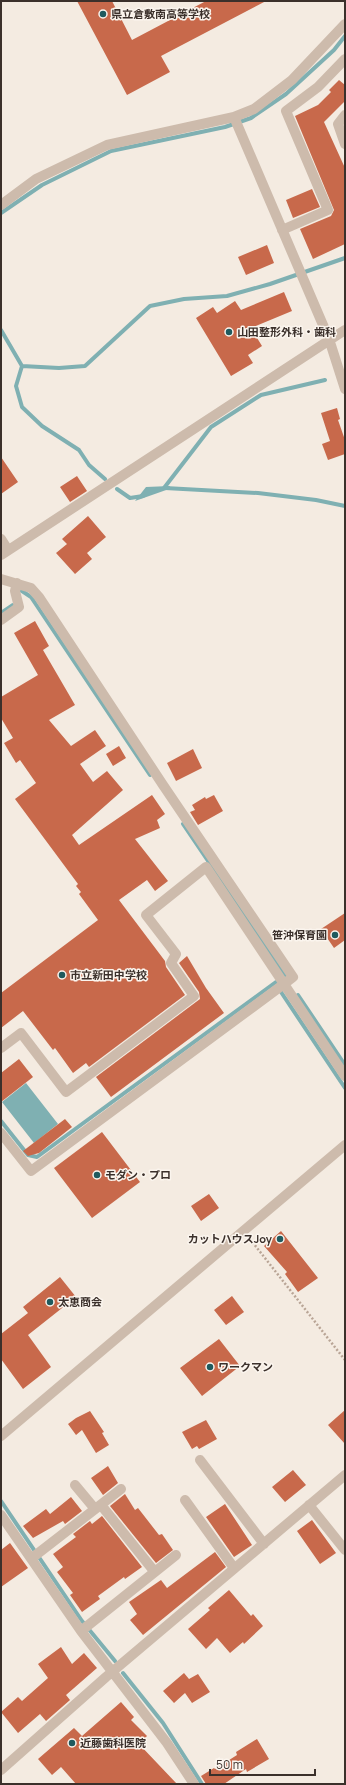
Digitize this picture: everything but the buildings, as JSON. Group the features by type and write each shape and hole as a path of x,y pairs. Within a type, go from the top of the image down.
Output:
{"street":[{"path":"1,205 36,178 107,145 235,119 254,108 292,80 345,24"},
{"path":"282,230 328,210 286,111 318,87 345,59"},
{"path":"345,115 338,124 343,129 345,144"},
{"path":"235,119 330,339 345,390"},
{"path":"1,539 4,553 345,330"},
{"path":"1,579 16,587 31,588 39,597 163,785 293,977 31,1171 1,1133"},
{"path":"1,620 19,607 16,587"},
{"path":"1,1048 21,1033 66,1092 194,996 171,963 176,954 146,915 206,866 280,987 345,1076"},
{"path":"1,1436 345,1145"},
{"path":"200,1460 264,1544"},
{"path":"1,1770 112,1672 345,1475"},
{"path":"75,1485 98,1507 154,1571"},
{"path":"36,1555 121,1489"},
{"path":"185,1500 234,1568"},
{"path":"309,1505 345,1550"},
{"path":"1,1515 36,1555 85,1628 112,1672 167,1743 194,1784"},
{"path":"85,1628 154,1571 176,1555"}],"path":[{"path":"244,1231 345,1360"}],"water":[{"path":"170,486 169,489 135,501 146,487"},
{"path":"26,1083 58,1124 34,1143 2,1102"}],"waterway":[{"path":"1,213 42,185 111,151 225,127 251,118 286,94 334,50 345,36"},
{"path":"22,366 59,368 85,366 150,306 184,299 227,296 270,284 345,258"},
{"path":"1,330 22,366 16,386 22,407 42,426 79,450 89,465 105,479"},
{"path":"164,488 211,427 261,395 325,380"},
{"path":"165,488 258,493 316,500 345,506"},
{"path":"117,489 130,498 143,496"},
{"path":"19,589 31,597 150,775"},
{"path":"1,613 13,605"},
{"path":"183,824 286,976"},
{"path":"1,1121 28,1155 37,1157 276,982"},
{"path":"279,989 345,1088"},
{"path":"298,995 345,1065"},
{"path":"1,1501 82,1621 115,1661"},
{"path":"123,1673 163,1723 202,1784"}],"place":[{"name":"県立倉敷南高等学校","path":"103,14"},
{"name":"山田整形外科・歯科","path":"229,332"},
{"name":"笹沖保育園","path":"335,935"},
{"name":"市立新田中学校","path":"62,975"},
{"name":"モダン・プロ","path":"97,1175"},
{"name":"カットハウスJoy","path":"280,1239"},
{"name":"太恵商会","path":"50,1302"},
{"name":"ワークマン","path":"210,1367"},
{"name":"近藤歯科医院","path":"72,1743"}]}
